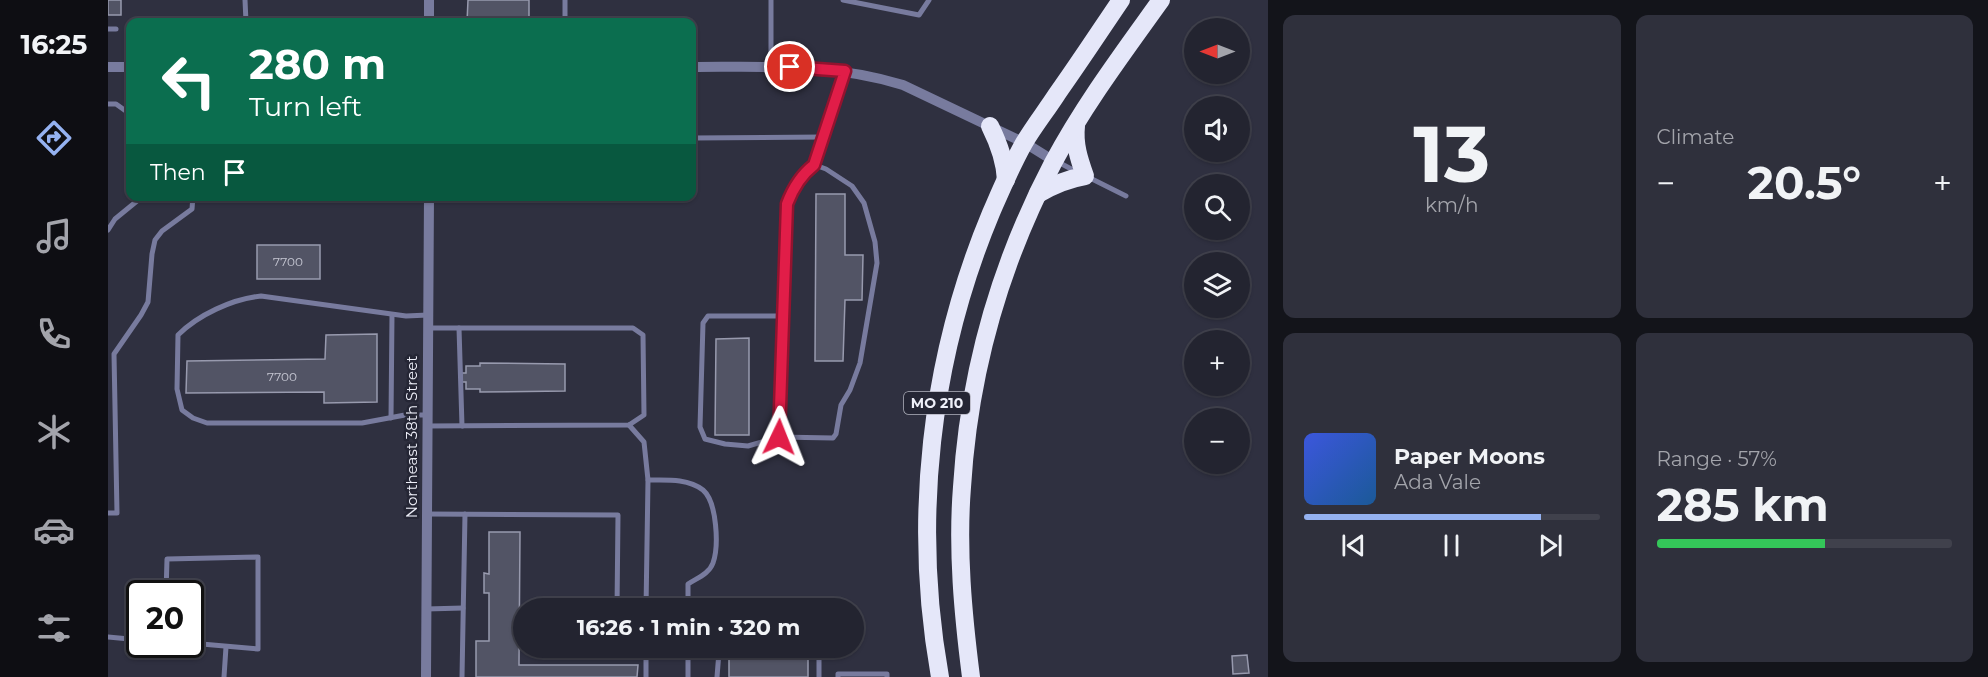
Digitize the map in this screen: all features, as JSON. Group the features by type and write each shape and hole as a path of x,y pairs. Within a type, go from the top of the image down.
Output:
{"highway":[{"name":"MO 210","path":"940,677 928,591 928,474 942,375 958,309 984,230 1024,143 1121,0"},
{"name":"MO 210","path":"971,677 960,540 961,489 970,405 984,340 1005,271 1054,161 1100,86 1161,0"},
{"path":"1038,194 1056,184 1085,176 1075,139 1076,125"},
{"path":"990,126 999,145 1006,180"}],"street":[{"path":"429,0 429,18"},
{"path":"108,67 126,67"},
{"path":"696,67 809,68 845,71 903,85 1024,143 1054,161"},
{"name":"Northeast 38th Street","path":"426,677 429,201"}],"lane":[{"path":"245,0 246,18"},
{"path":"565,0 566,18"},
{"path":"771,0 771,67"},
{"path":"843,0 919,15 929,0"},
{"path":"108,29 116,29"},
{"path":"779,437 787,204 790,194 804,174 814,165 845,71"},
{"path":"108,104 116,104 126,111"},
{"path":"696,138 823,137"},
{"path":"1054,161 1126,196"},
{"path":"784,316 708,316 703,323 700,427 705,439 748,446 779,437 833,438 836,435 841,405 850,390 860,363 877,263 875,242 864,203 852,186 826,169 814,165"},
{"path":"108,230 115,219 137,201"},
{"path":"108,513 117,513 111,354 141,315 148,302 155,240 162,231 192,209 193,201"},
{"path":"428,315 392,315 261,296 250,297 224,307 190,323 178,335 177,389 183,410 193,418 207,423 362,423 391,418 428,420 462,426 629,424 644,415 643,334 633,328 428,328"},
{"path":"391,418 392,315"},
{"path":"459,328 462,426"},
{"path":"629,424 644,442 648,480 646,598"},
{"path":"648,480 676,480 693,484 704,491 712,504 715,516 713,562 708,571 688,584 688,598"},
{"path":"427,514 618,514 618,598"},
{"path":"462,677 465,514"},
{"path":"166,580 167,558 258,557 258,650 204,644"},
{"path":"426,609 463,608"},
{"path":"108,637 126,639"},
{"path":"224,677 226,646"},
{"path":"646,658 646,677"},
{"path":"687,658 688,677"},
{"path":"717,677 719,658"},
{"path":"819,658 819,677"},
{"path":"838,677 837,674 886,674 887,677"}],"building":[{"path":"108,0 121,0 121,15 108,15"},
{"path":"468,0 529,0 529,18 467,18"},
{"path":"816,194 845,194 845,255 863,255 862,300 845,300 843,361 815,361"},
{"path":"257,245 320,245 320,279 257,279"},
{"path":"377,334 377,402 324,403 324,392 186,393 187,361 325,359 326,335"},
{"path":"749,338 749,435 715,435 716,339"},
{"path":"480,363 565,364 565,391 480,392 480,389 466,389 466,382 462,382 462,373 466,373 466,366 480,366"},
{"path":"489,532 520,532 520,598 513,598 513,658 519,658 519,665 638,665 637,677 476,677 476,641 489,641 489,593 484,593 484,573 489,574"},
{"path":"1247,655 1249,673 1233,674 1232,656"},
{"path":"729,658 808,658 808,677 729,677"}],"route":[{"path":"779,437 787,204 790,194 804,174 814,165 845,71 790,67"}]}
